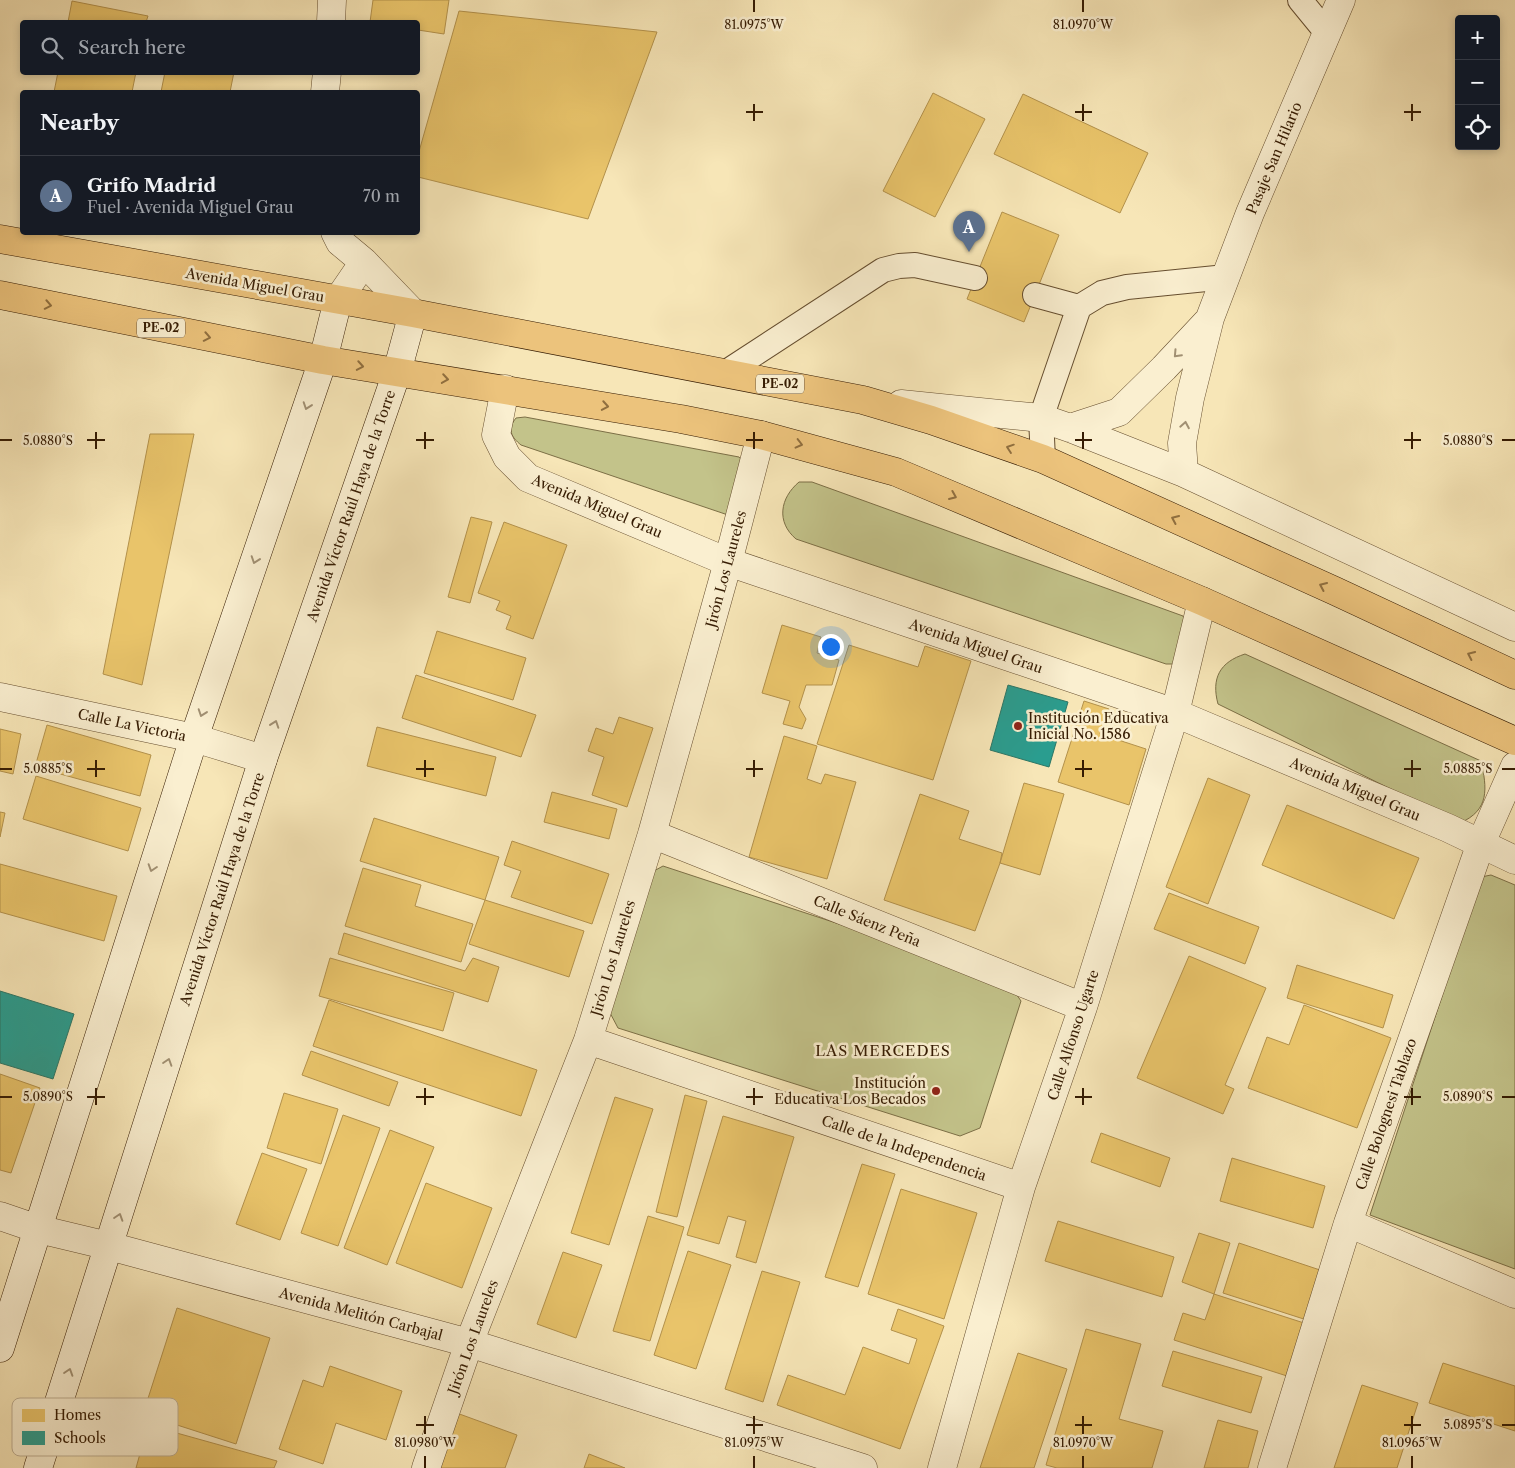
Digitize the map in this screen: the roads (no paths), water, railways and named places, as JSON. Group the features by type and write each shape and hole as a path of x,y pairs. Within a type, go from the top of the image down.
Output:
{"highway":[{"name":"Avenida Miguel Grau","path":"0,239 413,313 863,400 931,420 1042,460 1326,587 1515,675"},
{"name":"PE-02","path":"0,295 323,360 505,389 761,434 896,472 1202,601 1515,741"}],"street":[{"path":"330,20 332,0"},
{"name":"Pasaje San Hilario","path":"1184,473 1182,443 1190,398 1210,318 1250,213 1341,0"},
{"path":"325,90 327,75"},
{"path":"336,235 340,242 364,262 413,313"},
{"path":"0,1348 194,738 323,360 338,300 364,262"},
{"name":"Avenida Víctor Raúl Haya de la Torre","path":"60,1398 263,759 397,372 413,313"},
{"name":"Pasaje San Hilario","path":"1070,428 1119,412 1164,368 1210,318"},
{"name":"Avenida Miguel Grau","path":"505,389 496,435 507,457 528,478 728,562 1175,713 1481,843 1515,860"},
{"name":"Avenida Miguel Grau","path":"863,400 1040,418 1070,428 1184,473 1515,627"},
{"name":"Jirón Los Laureles","path":"426,1468 469,1344 588,1040 652,834 728,562 761,434"},
{"name":"Calle Alfonso Ugarte","path":"942,1468 1021,1187 1083,1008 1175,713 1202,601"},
{"name":"Calle La Victoria","path":"0,697 194,738 263,759"},
{"name":"Calle Bolognesi Tablazo","path":"1272,1468 1348,1223 1481,843 1515,766"},
{"name":"Calle Sáenz Peña","path":"652,834 1083,1008"},
{"name":"Calle de la Independencia","path":"588,1040 1021,1187"},
{"name":"Avenida Melitón Carbajal","path":"0,1216 38,1229 109,1246 469,1344 863,1468"},
{"path":"1348,1223 1515,1294"},
{"name":"Avenida Víctor Raúl Haya de la Torre","path":"38,1468 42,1456"}],"lane":[{"path":"1300,0 1327,33"},
{"path":"725,373 883,270 915,265 975,278"},
{"path":"1042,460 1040,418 1079,306 1102,293 1127,287 1226,277"},
{"path":"1035,295 1079,306"}],"place":[{"name":"Grifo Madrid","path":"969,252"},
{"name":"Institución Educativa Inicial No. 1586","path":"1018,726"},
{"name":"Institución Educativa Los Becados","path":"936,1091"}],"district":[{"name":"LAS MERCEDES","path":"883,1051"}]}
